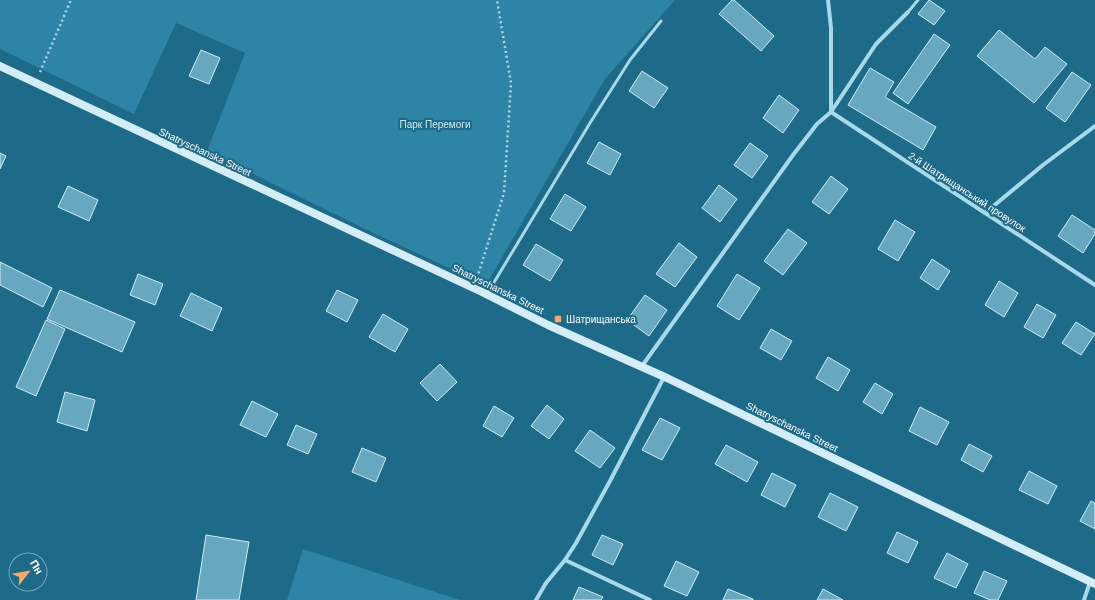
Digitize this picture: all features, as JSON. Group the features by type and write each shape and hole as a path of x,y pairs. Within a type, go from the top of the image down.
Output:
{"street":[{"path":"828,0 831,28 831,112"},
{"path":"642,366 817,124 831,112 876,44 908,12"},
{"name":"Shatryschanska Street","path":"0,66 487,294 548,325 642,366 1092,582"},
{"name":"2-й Шатрищанський провулок","path":"831,112 1095,285"},
{"path":"985,213 1044,164 1095,126"},
{"path":"536,600 546,583 566,560 664,377"},
{"path":"566,560 650,600"},
{"path":"1084,600 1092,582"}],"lane":[{"path":"908,12 918,0"},
{"path":"487,294 590,123 630,60 661,21"}],"path":[{"path":"36,84 71,0"},
{"path":"472,287 480,268 504,193 511,84 497,0"}],"green space":[{"name":"Парк Перемоги","path":"0,0 675,0 605,79 486,285 365,229 207,151 245,53 176,23 134,114 0,49"},
{"path":"303,549 460,600 287,600"}],"building":[{"path":"732,0 734,0 774,36 761,51 719,14"},
{"path":"929,0 945,11 934,25 918,14"},
{"path":"999,30 1035,59 1045,47 1067,64 1034,103 977,56"},
{"path":"934,34 950,45 908,104 893,93"},
{"path":"201,50 220,58 209,84 189,76"},
{"path":"870,68 894,82 885,97 936,127 923,150 848,105"},
{"path":"642,71 668,88 654,108 629,91"},
{"path":"1072,72 1091,85 1065,122 1046,108"},
{"path":"779,95 799,110 783,133 763,118"},
{"path":"599,142 621,154 610,175 587,163"},
{"path":"750,143 768,156 752,178 734,165"},
{"path":"0,153 6,156 0,169"},
{"path":"831,176 848,189 829,214 812,202"},
{"path":"719,185 737,199 720,222 702,208"},
{"path":"68,186 98,200 89,221 58,207"},
{"path":"565,194 586,207 571,231 550,219"},
{"path":"1072,215 1095,230 1095,234 1083,253 1058,236"},
{"path":"895,220 915,232 898,261 878,249"},
{"path":"788,229 807,243 783,275 764,261"},
{"path":"679,243 697,257 675,287 656,274"},
{"path":"536,244 563,260 550,281 523,265"},
{"path":"932,259 950,271 938,290 920,278"},
{"path":"0,262 52,288 43,307 0,285"},
{"path":"138,274 163,284 155,305 130,295"},
{"path":"737,274 760,288 739,320 717,306"},
{"path":"999,281 1018,293 1004,317 985,305"},
{"path":"60,290 135,322 122,352 47,319"},
{"path":"337,290 358,300 347,322 326,311"},
{"path":"191,293 222,308 212,331 180,316"},
{"path":"645,295 667,310 649,336 627,320"},
{"path":"1037,304 1056,315 1043,338 1024,327"},
{"path":"383,314 408,329 395,352 369,337"},
{"path":"46,320 65,329 36,396 16,387"},
{"path":"1076,322 1095,334 1081,355 1062,343"},
{"path":"771,329 792,341 781,360 760,348"},
{"path":"828,357 850,370 838,391 816,378"},
{"path":"440,364 457,382 437,401 420,383"},
{"path":"875,383 893,394 882,414 863,402"},
{"path":"65,392 95,400 87,431 57,422"},
{"path":"252,401 278,414 266,437 240,425"},
{"path":"547,405 564,419 549,439 531,426"},
{"path":"494,406 514,418 502,437 483,426"},
{"path":"920,407 949,422 937,445 909,431"},
{"path":"660,418 680,428 662,460 642,450"},
{"path":"296,425 317,434 308,454 287,445"},
{"path":"590,430 615,448 600,468 575,451"},
{"path":"969,444 992,456 983,472 961,460"},
{"path":"726,445 758,462 747,482 715,464"},
{"path":"362,448 386,458 376,482 352,472"},
{"path":"1029,471 1057,486 1048,504 1019,490"},
{"path":"772,473 796,485 785,507 761,495"},
{"path":"830,493 858,507 846,531 818,517"},
{"path":"1091,501 1095,503 1095,529 1080,521"},
{"path":"897,532 918,542 908,563 887,553"},
{"path":"206,535 249,542 239,600 196,600"},
{"path":"602,535 623,544 613,565 592,555"},
{"path":"947,553 968,564 956,588 934,578"},
{"path":"676,561 699,572 687,596 664,586"},
{"path":"984,571 1007,581 998,600 990,600 974,593"},
{"path":"579,587 603,597 601,600 573,600"},
{"path":"728,589 753,599 753,600 723,600"},
{"path":"823,589 843,600 817,600"}],"place":[{"name":"Шатрищанська","path":"558,319"}]}
